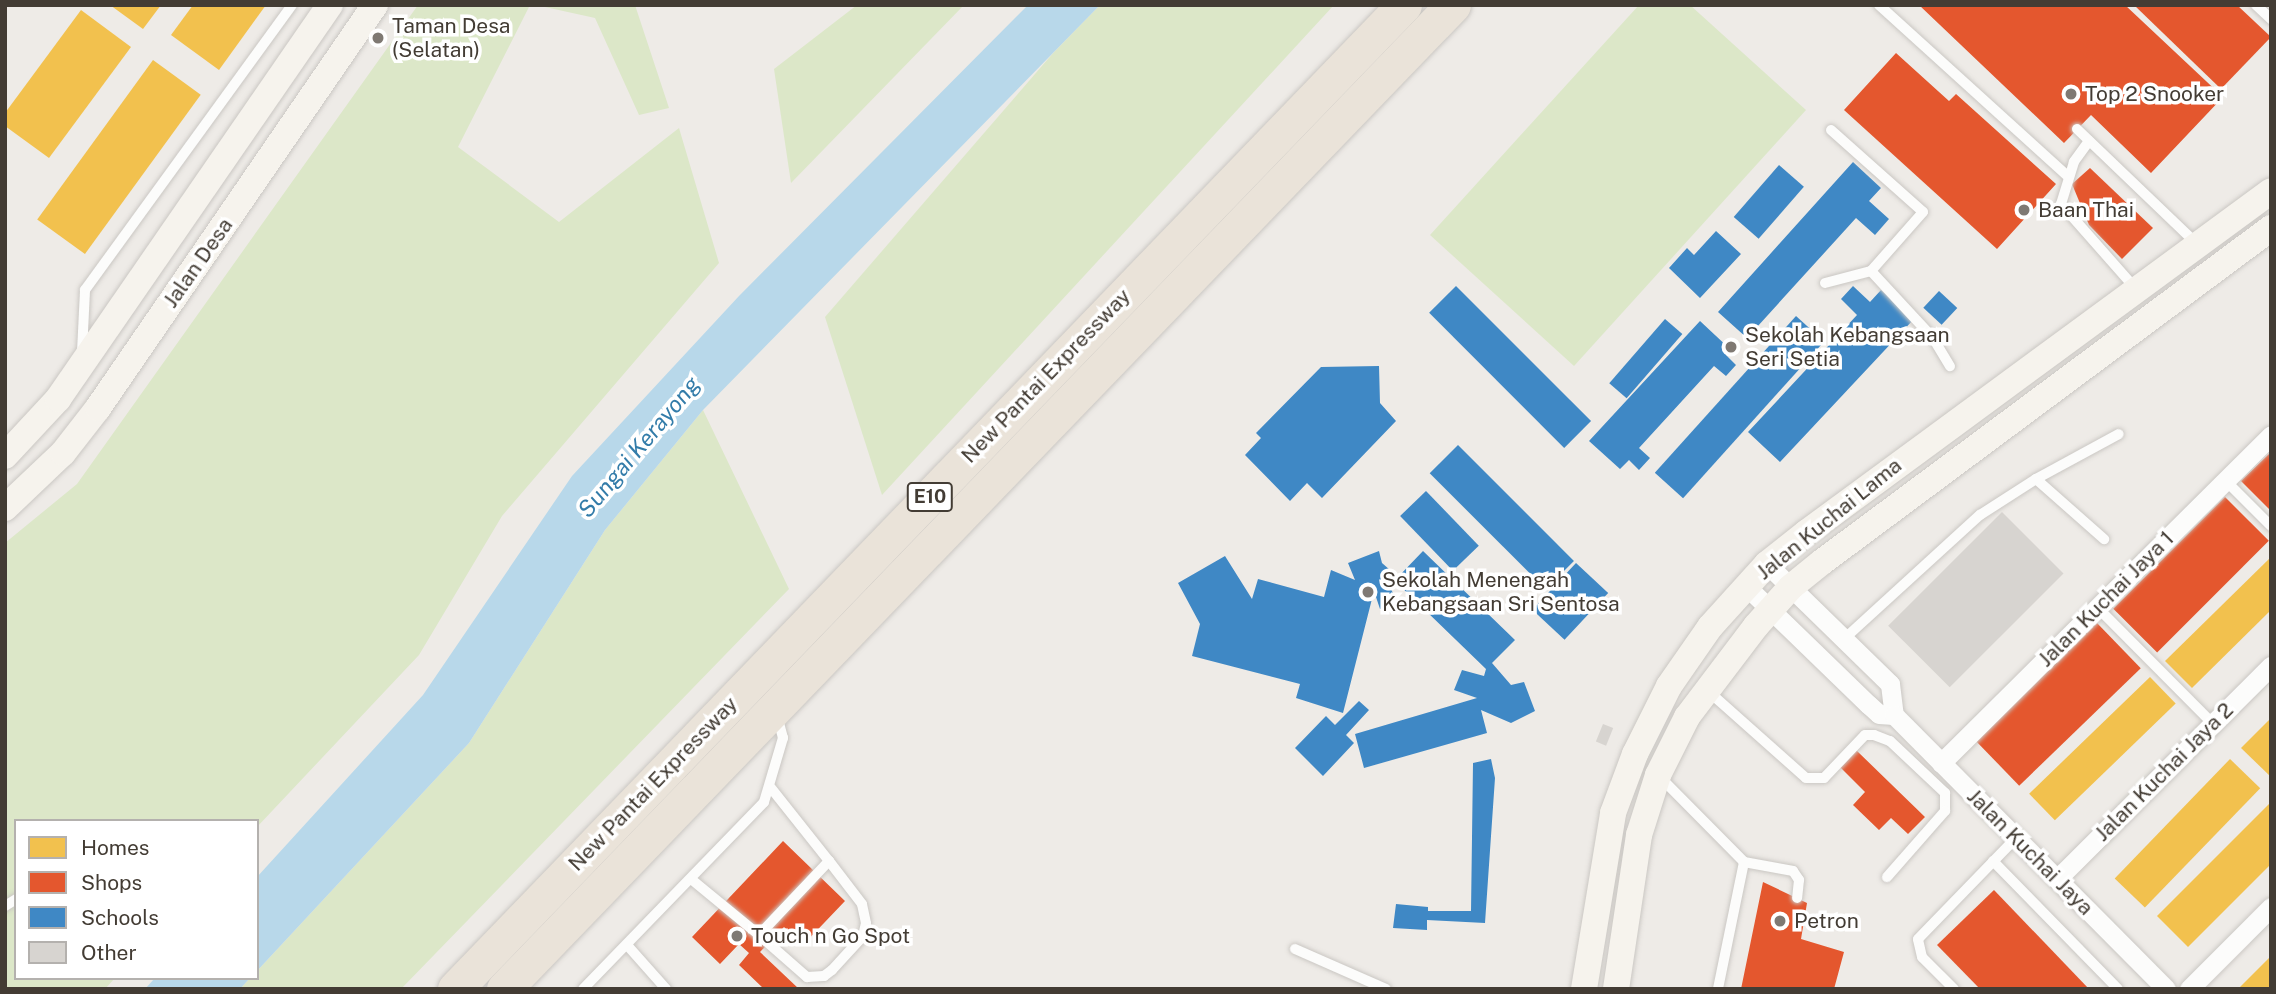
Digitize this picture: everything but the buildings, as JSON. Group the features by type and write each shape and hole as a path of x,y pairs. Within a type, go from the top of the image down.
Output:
{"highway":[{"name":"New Pantai Expressway","path":"455,989 1404,5"},
{"name":"New Pantai Expressway","path":"504,989 1453,5"}],"main road":[{"name":"Jalan Desa","path":"5,456 58,399 330,5"},
{"name":"Jalan Desa","path":"5,508 63,453 98,408 375,5"},
{"name":"Jalan Kuchai Lama","path":"1584,989 1613,813 1635,754 1669,686 1746,586 1767,564 1867,486 2271,191"},
{"name":"Jalan Kuchai Lama","path":"1616,989 1639,835 1658,775 1706,690 1771,610 1791,587 2271,228"}],"street":[{"name":"Jalan Kuchai Jaya 1","path":"1934,769 2271,435"},
{"path":"1767,564 1890,684 1894,715"},
{"name":"Jalan Kuchai Jaya","path":"1746,586 1879,714 1894,715 1934,769 2016,838 2166,989"},
{"name":"Jalan Kuchai Jaya 2","path":"2057,879 2271,666"},
{"path":"2189,989 2271,907"}],"lane":[{"path":"82,363 85,290 292,5"},
{"path":"1879,5 2069,177"},
{"path":"2256,5 2271,19"},
{"path":"2077,129 2198,246"},
{"path":"1825,283 1871,271 1923,212 1831,130"},
{"path":"2089,141 2069,177 2061,204 2138,290"},
{"path":"1871,271 1933,338 1950,366"},
{"path":"1844,639 1980,515 2036,479 2119,434"},
{"path":"2036,479 2104,539"},
{"path":"2225,480 2271,526"},
{"path":"2098,607 2213,724"},
{"path":"1706,690 1806,778 1824,778 1865,735 1874,735 1890,741 1934,769 1945,793 1945,811 1888,877"},
{"path":"583,989 755,813 771,788 783,738 775,708"},
{"path":"1658,775 1744,862 1793,871 1799,880 1797,898"},
{"path":"691,879 807,976 824,976 863,936 866,923 862,904 771,788"},
{"path":"1954,989 1922,957 1918,939 2016,838"},
{"path":"759,934 829,861"},
{"path":"1718,989 1744,862"},
{"name":"Jalan Kuchai Jaya","path":"1993,862 2118,989"},
{"path":"626,945 666,989"},
{"path":"1295,949 1386,989"}],"green space":[{"path":"418,5 530,5 458,147 559,222 679,128 719,263 502,516 419,655 259,825 259,819 14,819 14,980 113,980 105,989 5,989 5,543 77,484"},
{"path":"536,5 635,5 669,108 639,115 595,18"},
{"path":"857,5 964,5 791,183 774,69"},
{"path":"1100,5 1334,5 882,495 825,317 1054,52"},
{"path":"1639,5 1690,5 1806,110 1574,366 1430,235"},
{"path":"703,410 789,589 401,989 240,989 248,980 259,980 259,969 469,743 605,530"}],"water":[{"name":"Sungai Kerayong","path":"1028,5 1100,5 703,410 605,530 469,743 259,969 259,875 423,695 572,476 739,296"},
{"path":"153,980 248,980 240,989 145,989"}],"place":[{"name":"Taman Desa (Selatan)","path":"378,38"},
{"name":"Top 2 Snooker","path":"2071,94"},
{"name":"Baan Thai","path":"2024,210"},
{"name":"Sekolah Kebangsaan Seri Setia","path":"1731,347"},
{"name":"Sekolah Menengah Kebangsaan Sri Sentosa","path":"1368,592"},
{"name":"Petron","path":"1780,921"},
{"name":"Touch n Go Spot","path":"737,936"}]}
